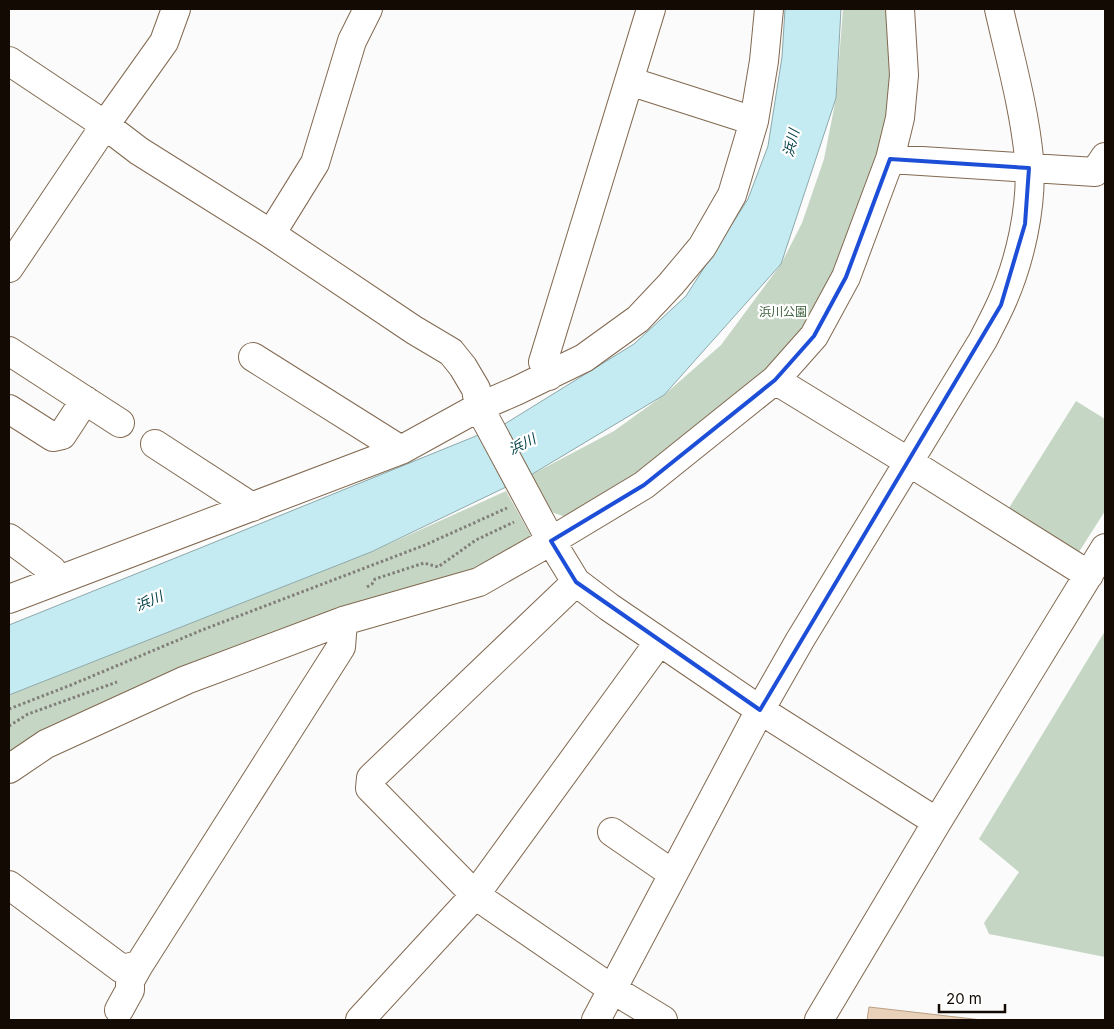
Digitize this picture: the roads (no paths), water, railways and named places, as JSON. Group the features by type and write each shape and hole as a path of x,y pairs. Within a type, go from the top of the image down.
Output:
{"street":[{"path":"9,268 164,42 176,9"},
{"path":"271,234 315,163 352,41 368,9"},
{"path":"549,376 543,362 651,9"},
{"path":"9,599 401,450 479,407 549,376 584,358 638,319 702,247 732,195 754,120 764,61 769,9"},
{"path":"9,769 46,744 177,684 343,621 479,582 551,542 644,486 775,380 814,336 846,277 890,159 900,118 904,76 900,9"},
{"path":"596,1020 760,710 805,632 983,340 1001,304 1015,267 1026,224 1029,159 1016,81 999,9"},
{"path":"9,61 139,151 271,234 414,330 451,352 463,367 476,389 479,407 551,542 576,582 659,642 760,710 937,822"},
{"path":"629,81 754,120"},
{"path":"890,159 1095,172 1103,166"},
{"path":"9,351 120,423"},
{"path":"253,357 401,450"},
{"path":"775,380 1089,574"},
{"path":"9,409 53,437 62,435 85,400"},
{"path":"155,444 252,507"},
{"path":"9,538 52,570 58,580"},
{"path":"819,1020 937,822 1105,548"},
{"path":"576,582 371,778 370,788 475,895 612,990 663,1020"},
{"path":"119,1010 130,990 130,981 139,965 341,646 343,621"},
{"path":"360,1020 475,895 659,642"},
{"path":"612,832 673,874"},
{"path":"9,885 122,969 139,965"}],"water":[{"name":"浜川","path":"785,9 841,9 836,98 781,264 664,395 529,476 371,552 9,695 9,625 503,425 634,344 686,296 748,199 768,146 782,57"}],"park label":[{"name":"浜川公園","path":"783,312"}]}
